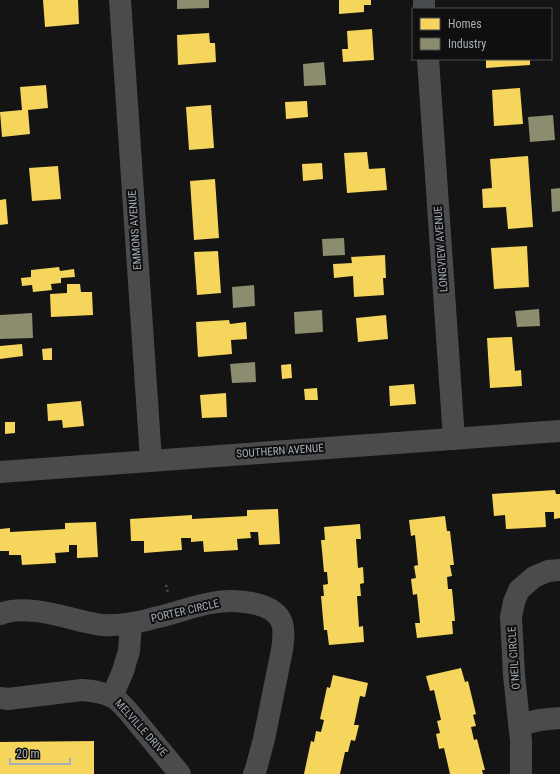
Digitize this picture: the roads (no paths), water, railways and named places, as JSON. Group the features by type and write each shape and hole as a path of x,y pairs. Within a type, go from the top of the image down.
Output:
{"street":[{"name":"EMMONS AVENUE","path":"120,0 151,460"},
{"name":"LONGVIEW AVENUE","path":"428,60 454,439"},
{"name":"SOUTHERN AVENUE","path":"0,472 151,460 560,432"},
{"name":"O'NEIL CIRCLE","path":"520,774 521,741 514,676 511,617 514,602 519,590 534,577 548,571 560,570"},
{"name":"PORTER CIRCLE","path":"0,614 16,610 31,610 102,625 116,625 158,618 212,602 251,602 266,607 276,614 282,623 284,637 264,739 254,774"},
{"path":"112,696 123,671 129,651 131,623"},
{"name":"MELVILLE DRIVE","path":"0,698 8,699 82,690 112,696 127,710 180,774"},
{"path":"520,724 560,718"}]}
